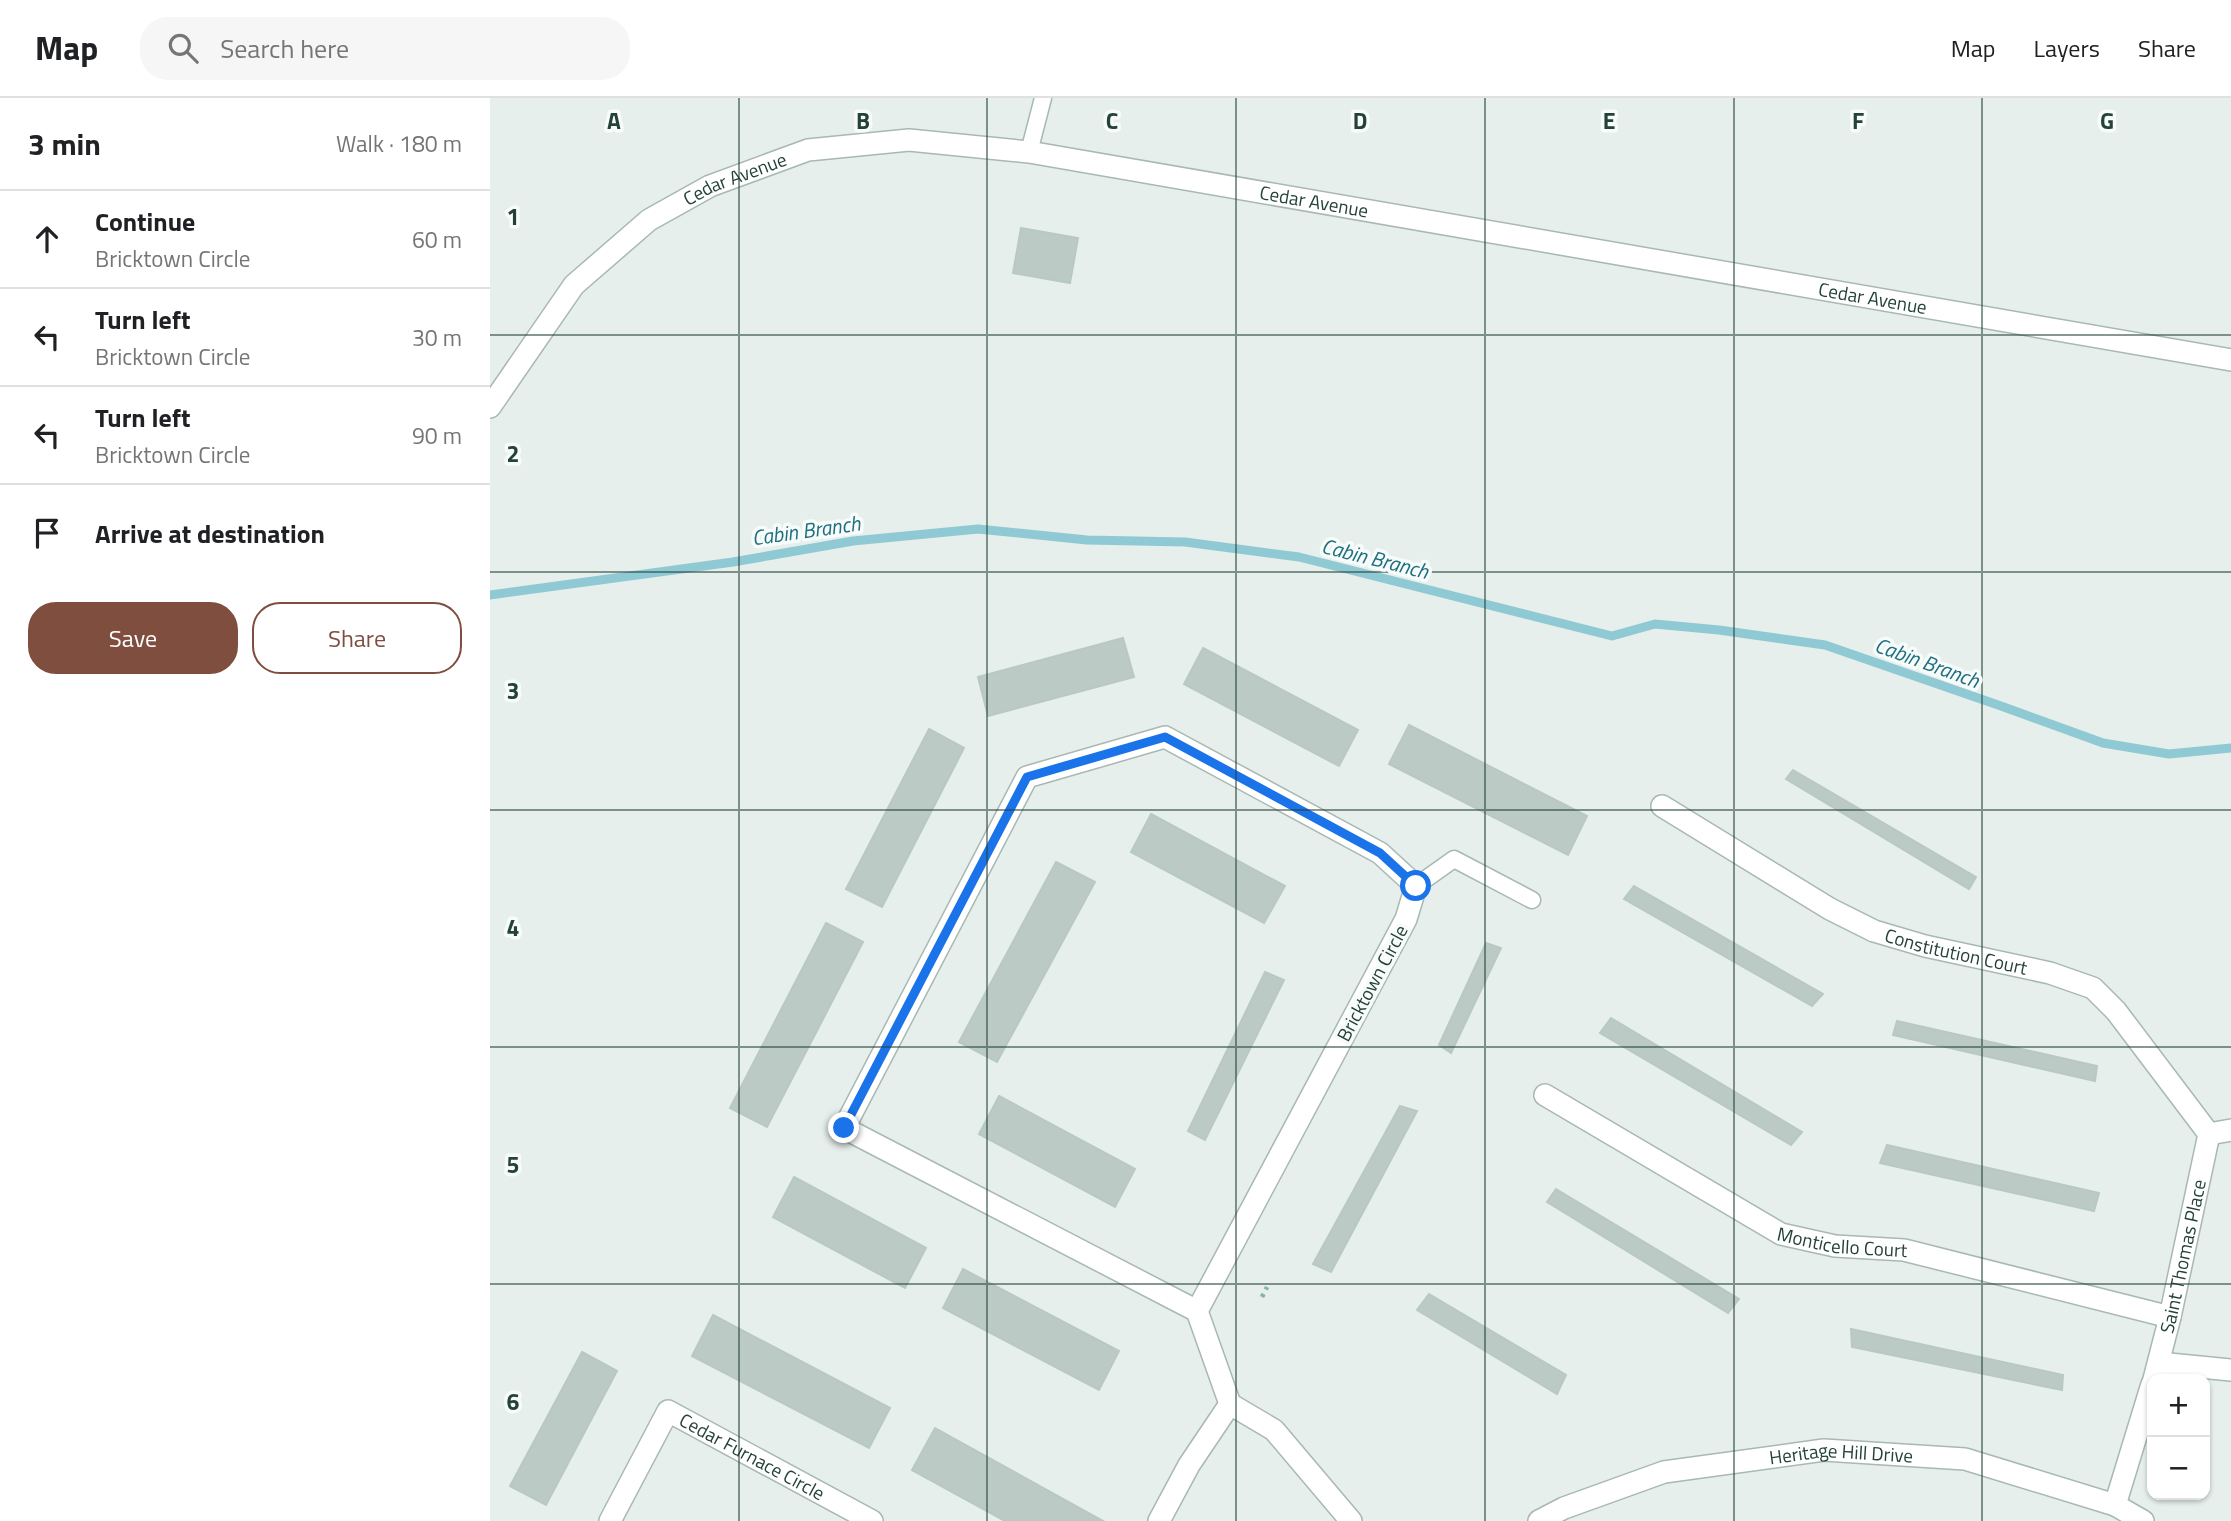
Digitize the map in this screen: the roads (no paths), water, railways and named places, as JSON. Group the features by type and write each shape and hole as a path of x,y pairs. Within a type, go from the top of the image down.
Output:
{"street":[{"name":"Cedar Avenue","path":"490,407 573,285 649,220 710,186 808,150 909,140 1029,152 2231,360"},
{"path":"1351,1521 1274,1430 1230,1404 1197,1311 844,1128 1027,777 1165,737 1380,853 1416,886"},
{"name":"Constitution Court","path":"1662,806 1830,909 1874,931 1925,946 2050,973 2094,988 2116,1011 2209,1134"},
{"name":"Bricktown Circle","path":"1197,1311 1406,919 1416,886"},
{"name":"Monticello Court","path":"1545,1095 1781,1234 1835,1246 1904,1250 2170,1317"},
{"path":"2209,1134 2231,1130"},
{"name":"Saint Thomas Place","path":"2156,1371 2209,1134"},
{"path":"2156,1371 2231,1370"},
{"path":"2115,1505 2147,1400"},
{"path":"1159,1521 1189,1465 1230,1404"},
{"name":"Cedar Furnace Circle","path":"610,1521 668,1411 872,1521"},
{"name":"Heritage Hill Drive","path":"1539,1521 1564,1508 1664,1472 1824,1450 1965,1459 2115,1505 2143,1521"}],"lane":[{"path":"1029,152 1043,98"},
{"path":"1416,886 1454,859 1532,900"}],"waterway":[{"name":"Cabin Branch","path":"490,595 733,562 853,541 978,529 1087,540 1185,542 1299,557 1612,636 1655,624 1825,645 2103,743 2169,754 2231,748"}]}
